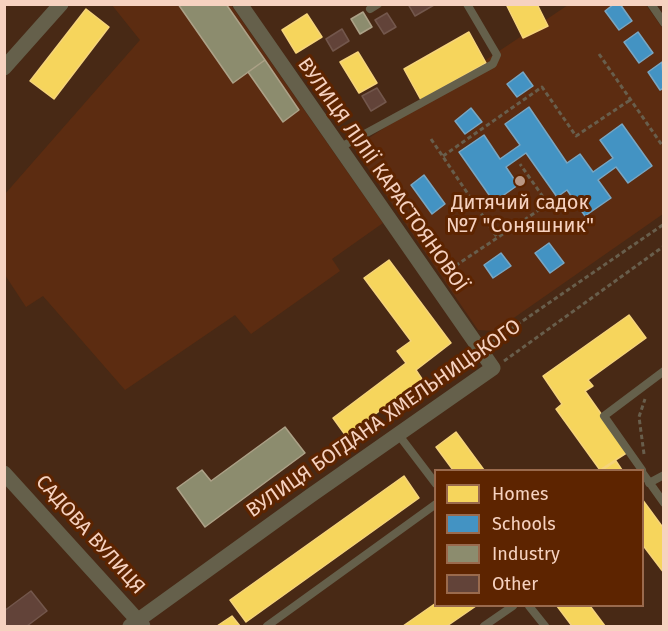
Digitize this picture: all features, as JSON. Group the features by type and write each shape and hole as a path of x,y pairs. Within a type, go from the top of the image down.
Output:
{"street":[{"path":"4,68 61,4"},
{"name":"ВУЛИЦЯ ЛІЛІЇ КАРАСТОЯНОВОЇ","path":"240,4 493,369"},
{"name":"ВУЛИЦЯ БОГДАНА ХМЕЛЬНИЦЬКОГО","path":"137,625 398,434 493,369"},
{"name":"САДОВА ВУЛИЦЯ","path":"4,472 137,625"}],"lane":[{"path":"370,9 378,4"},
{"path":"338,148 493,64 497,55 467,4"},
{"path":"651,4 663,23"},
{"path":"641,469 604,416 663,371"},
{"path":"398,434 434,483"},
{"path":"644,474 663,502"},
{"path":"650,483 663,475"},
{"path":"267,627 434,505"},
{"path":"484,627 512,607"},
{"path":"530,607 545,627"}],"path":[{"path":"599,54 663,147"},
{"path":"443,156 542,87 576,136 630,100"},
{"path":"431,139 497,237"},
{"path":"432,282 548,204 520,164"},
{"path":"480,351 663,224"},
{"name":"ВУЛИЦЯ БОГДАНА ХМЕЛЬНИЦЬКОГО","path":"493,369 663,246"},
{"path":"645,460 639,417 644,401 650,392"}],"shaded area":[{"path":"112,5 231,5 383,223 332,259 340,271 251,334 235,315 125,390 43,296 26,307 5,275 5,194 140,40"},
{"name":"Дитячий садок №7 \"Соняшник\"","path":"568,5 646,5 663,29 663,214 495,331 478,330 354,148"}],"building: Homes":[{"path":"506,4 537,4 548,26 523,38"},
{"path":"86,9 109,27 54,99 30,81"},
{"path":"307,14 322,37 296,53 282,30"},
{"path":"469,32 486,63 421,100 404,69"},
{"path":"358,52 377,83 359,93 340,62"},
{"path":"389,260 451,343 416,370 422,379 346,436 333,418 406,363 397,351 411,341 364,278"},
{"path":"629,315 646,338 588,380 593,386 585,391 628,452 599,469 556,409 562,404 543,376"},
{"path":"456,432 483,469 452,469 436,447"},
{"path":"616,461 621,469 604,469"},
{"path":"404,476 419,498 246,622 230,600"},
{"path":"644,502 664,529 664,573 644,547"},
{"path":"434,604 434,607 475,607 447,626 403,626"},
{"path":"558,607 591,607 605,626 572,626"},
{"path":"232,616 240,626 217,626"}],"building: Schools":[{"path":"614,4 620,4 632,21 619,30 605,11"},
{"path":"638,32 653,53 639,63 624,42"},
{"path":"662,62 664,88 660,90 648,72"},
{"path":"523,72 533,86 517,97 507,84"},
{"path":"529,107 567,163 580,154 593,172 613,158 600,140 622,124 652,166 628,183 616,167 598,180 611,198 585,216 567,190 557,197 526,153 506,167 518,185 494,202 459,152 484,135 500,159 520,145 505,124"},
{"path":"471,108 482,122 465,134 455,121"},
{"path":"424,175 445,204 432,214 411,185"},
{"path":"549,243 564,263 550,273 535,253"},
{"path":"501,253 511,266 493,278 484,265"}],"building: Industry":[{"path":"178,4 226,4 265,60 233,83"},
{"path":"363,12 372,27 360,34 351,19"},
{"path":"265,60 299,110 283,122 248,72"},
{"path":"285,427 305,453 205,527 177,488 202,470 211,481"}],"building: Other":[{"path":"408,4 434,4 434,5 415,16"},
{"path":"387,13 396,27 384,34 375,20"},
{"path":"342,29 349,41 333,51 326,39"},
{"path":"377,88 386,102 371,111 362,96"},
{"path":"31,591 47,611 27,626 4,626 4,611"}],"place":[{"name":"Дитячий садок №7 \"Соняшник\"","path":"520,181"}]}
